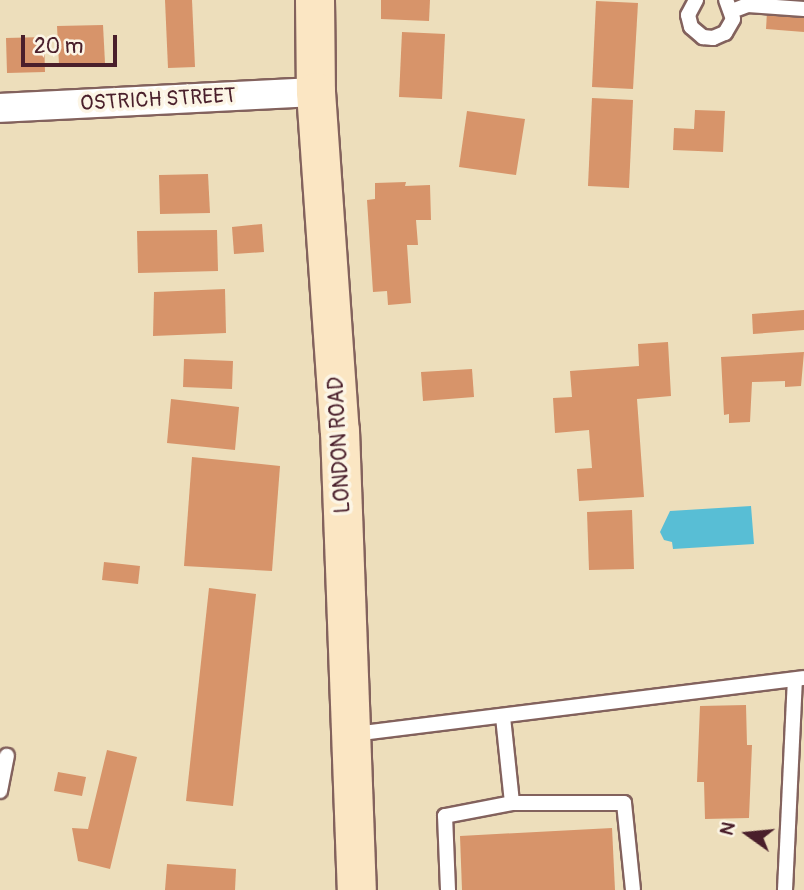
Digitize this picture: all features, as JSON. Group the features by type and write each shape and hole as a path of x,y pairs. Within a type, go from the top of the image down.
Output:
{"main road":[{"name":"LONDON ROAD","path":"315,0 316,92 341,430 354,733 357,890"}],"street":[{"name":"OSTRICH STREET","path":"0,108 316,92"}],"lane":[{"path":"695,0 689,19 703,37 725,33 729,6 804,9"},
{"path":"354,733 799,680 786,890"},
{"path":"503,717 512,803"},
{"path":"0,791 7,755"},
{"path":"448,890 445,816 512,803 624,803 633,890"}],"water":[{"path":"751,506 754,544 673,549 672,542 664,540 660,532 670,511"}],"building":[{"path":"165,0 192,0 195,67 168,68"},
{"path":"381,0 430,0 429,21 381,19"},
{"path":"596,1 638,3 633,89 592,87"},
{"path":"767,12 804,15 804,32 766,29"},
{"path":"103,25 105,63 59,64 57,26"},
{"path":"402,32 445,34 442,99 399,97"},
{"path":"44,37 45,72 7,73 6,38"},
{"path":"592,98 633,100 629,188 588,186"},
{"path":"695,110 725,111 723,152 673,150 674,128 694,129"},
{"path":"467,111 525,119 516,175 459,167"},
{"path":"208,174 210,213 160,214 159,175"},
{"path":"406,182 405,186 430,185 431,220 416,220 418,245 407,245 411,303 388,305 387,291 373,292 367,200 375,199 375,183"},
{"path":"262,224 264,252 234,254 232,227"},
{"path":"217,230 218,271 138,273 137,231"},
{"path":"225,289 226,333 153,336 154,292"},
{"path":"804,310 804,330 753,334 752,314"},
{"path":"668,342 671,396 637,399 644,497 579,501 577,469 592,468 589,430 555,433 553,398 572,397 570,371 639,366 638,344"},
{"path":"804,352 801,386 785,387 785,381 752,382 750,422 729,423 729,414 724,415 721,357"},
{"path":"184,359 233,361 232,389 183,387"},
{"path":"472,369 474,397 423,401 421,372"},
{"path":"171,399 239,407 235,450 167,443"},
{"path":"192,457 280,466 272,571 184,566"},
{"path":"632,510 634,569 589,570 587,512"},
{"path":"104,562 140,566 138,584 102,580"},
{"path":"209,588 256,594 233,806 186,801"},
{"path":"746,705 747,745 752,745 749,818 705,819 704,782 697,782 700,706"},
{"path":"107,750 137,757 110,869 78,861 72,828 88,829"},
{"path":"58,772 86,777 82,796 54,791"},
{"path":"612,828 615,890 462,890 460,836"},
{"path":"167,864 236,869 235,890 165,890"}]}
